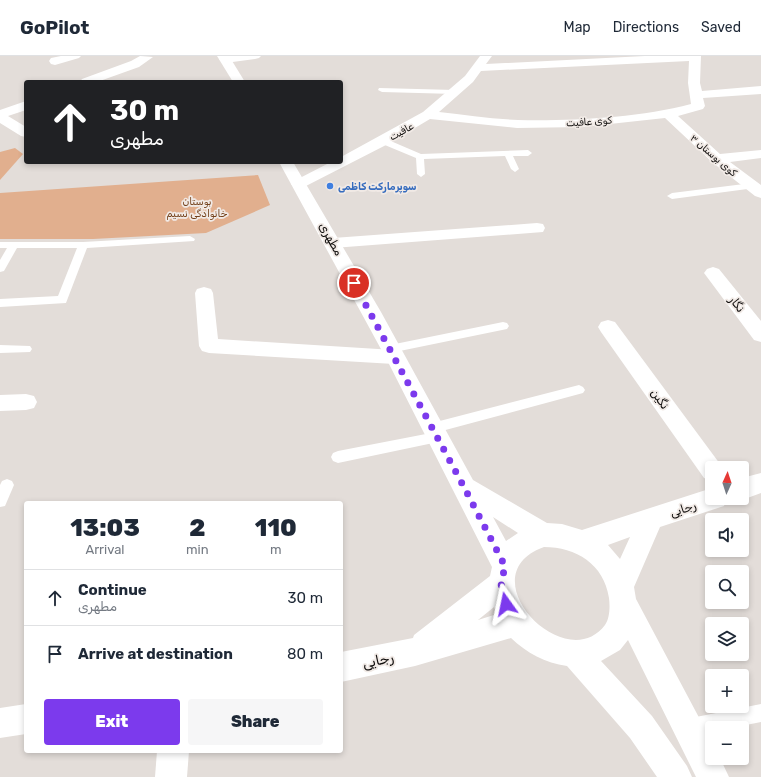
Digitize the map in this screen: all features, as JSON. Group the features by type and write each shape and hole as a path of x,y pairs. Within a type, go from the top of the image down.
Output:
{"street":[{"path":"55,61 75,56"},
{"path":"91,80 135,64 147,57 146,56"},
{"path":"238,80 224,58 255,56"},
{"name":"عافیت","path":"343,161 428,116 469,78 486,56"},
{"path":"477,68 695,56 694,83 696,95 761,90"},
{"name":"کوی عافیت","path":"428,116 517,124 582,123 668,114 698,106 696,95"},
{"path":"0,116 24,106"},
{"name":"کوی بوستان ۳","path":"668,114 716,159 756,190"},
{"path":"0,116 24,132"},
{"path":"716,159 761,154"},
{"name":"مطهری","path":"287,164 333,243 464,487 503,575"},
{"name":"عافیت","path":"299,184 338,164"},
{"path":"333,243 537,228"},
{"name":"نگار","path":"713,274 761,335"},
{"path":"204,293 209,346 392,353"},
{"name":"نگین","path":"608,327 705,461"},
{"path":"0,402 26,402"},
{"path":"749,487 761,483"},
{"path":"464,487 544,535"},
{"name":"رجایی","path":"581,542 705,501"},
{"path":"503,575 506,604 516,623 532,638 552,649 574,653 594,650 610,640 621,625 623,596 651,520"},
{"path":"415,652 503,575 513,551 527,540 544,535 563,536 581,542 599,553 612,568 623,596 686,728 713,777"},
{"name":"رجایی","path":"343,668 415,652 516,623"},
{"path":"574,653 641,726 676,777"},
{"path":"0,723 24,719"},
{"path":"171,777 173,753"}],"lane":[{"path":"382,90 455,92"},
{"path":"383,141 420,157 528,153"},
{"path":"508,154 515,169"},
{"path":"420,157 421,174"},
{"path":"672,196 756,190"},
{"path":"0,245 83,245 190,239"},
{"path":"0,269 14,245"},
{"path":"0,303 62,300 83,245"},
{"path":"392,353 503,326"},
{"path":"0,349 26,349"},
{"path":"338,457 435,433 578,390"},
{"path":"0,501 7,485"},
{"path":"686,728 761,713"}],"green space":[{"path":"15,148 23,154 0,180 0,152"},
{"name":"بوستان خانوادگی نسیم","path":"258,175 270,205 206,233 93,239 0,239 0,193"}],"place":[{"name":"سوپرمارکت کاظمی","path":"330,186"}],"route":[{"path":"354,283 505,566 501,584 506,604"}]}
